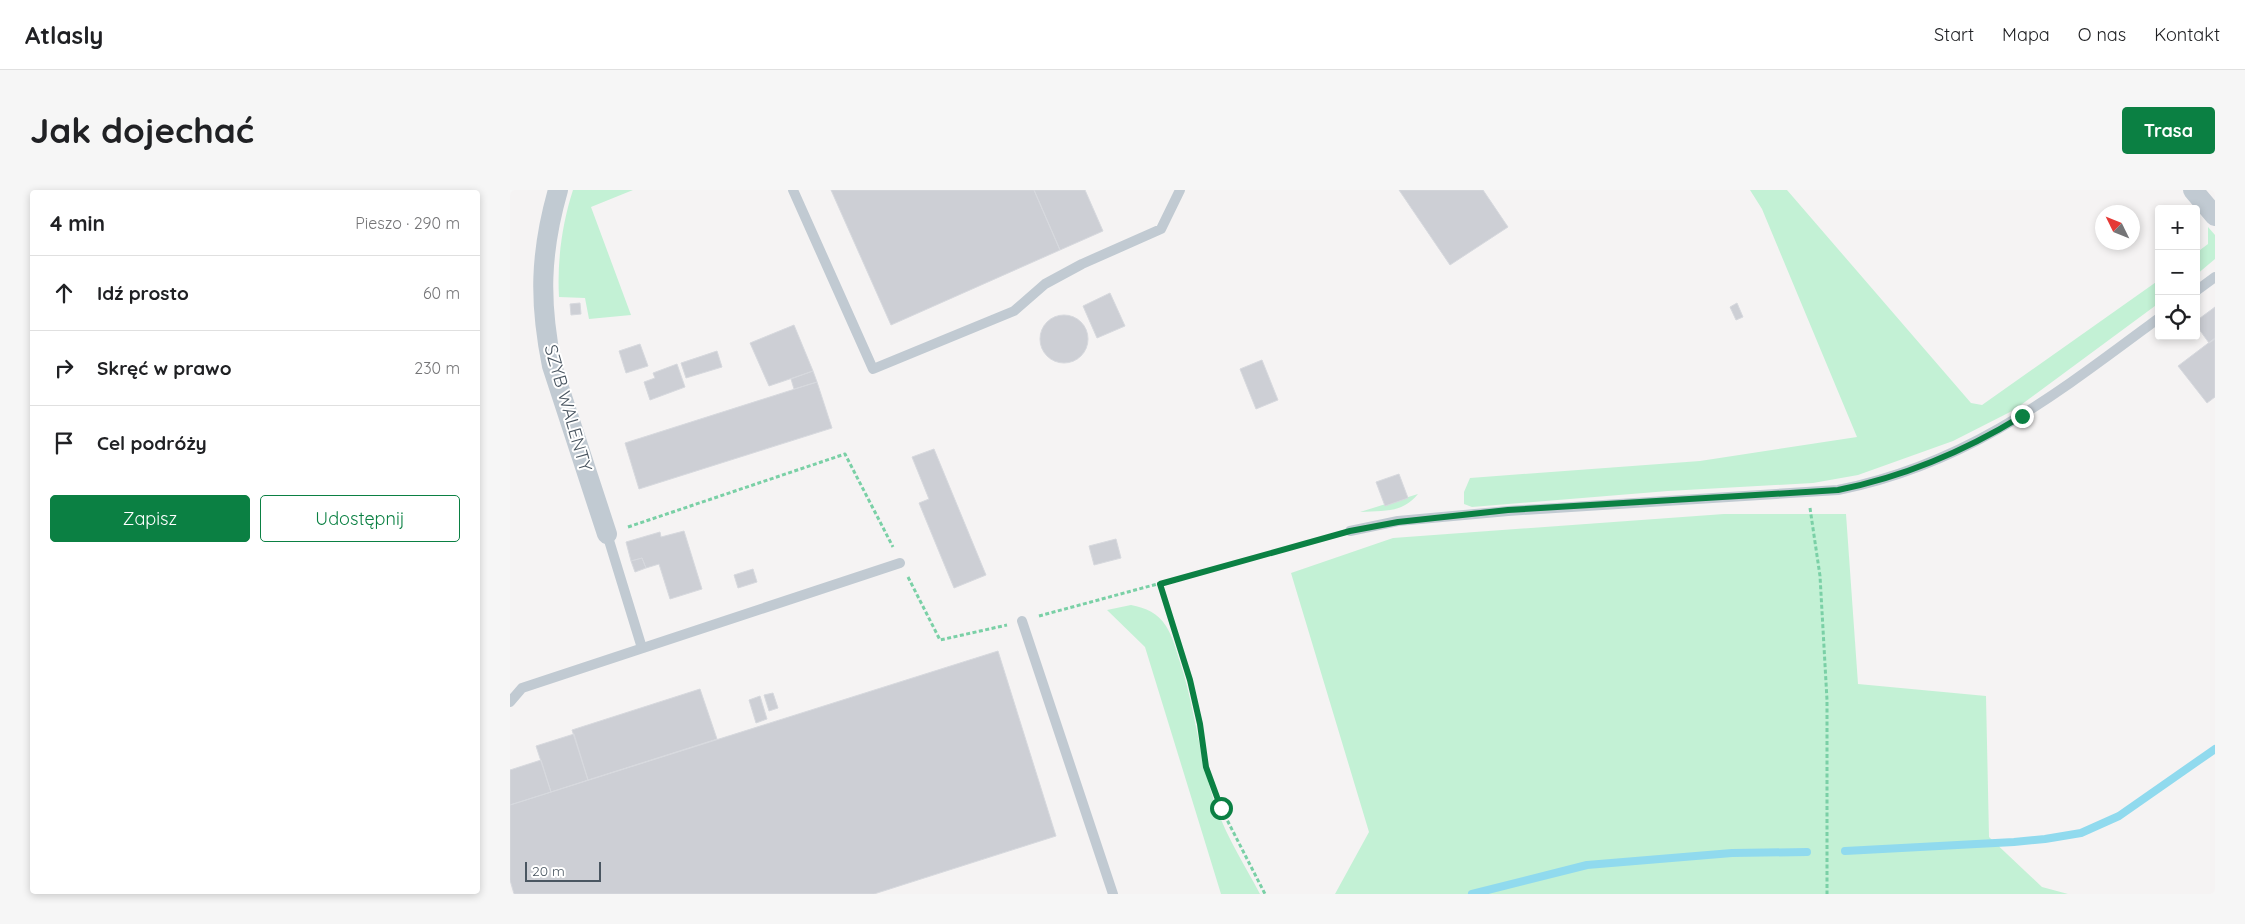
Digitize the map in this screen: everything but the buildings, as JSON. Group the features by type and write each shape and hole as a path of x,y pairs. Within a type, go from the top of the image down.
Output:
{"street":[{"name":"SZYB WALENTY","path":"558,190 550,218 542,282 547,340 552,366 606,534"},
{"path":"2193,190 2215,216"}],"lane":[{"path":"793,190 873,369 1014,311 1045,284 1082,264 1161,228 1180,190"},
{"path":"2200,288 2215,277"},
{"path":"1350,531 1398,522 1508,510 1838,490 1867,484 1923,465 1975,443 2047,400 2155,321"},
{"path":"606,534 642,648"},
{"path":"510,702 522,688 900,563"},
{"path":"1022,621 1113,894"}],"path":[{"path":"1808,492 1820,576 1827,700 1827,894"},
{"path":"1265,894 1221,808 1206,767 1200,724 1190,680 1160,584 1350,531"}],"green space":[{"path":"573,190 633,190 591,207 631,315 589,319 585,298 559,297 561,243"},
{"path":"1750,190 1787,190 1971,403 1982,405 2155,283 2155,306 2014,410 1953,441 1858,475 1813,483 1668,491 1472,507 1464,504 1464,492 1470,478 1700,461 1857,437 1762,209"},
{"path":"2208,227 2215,235 2215,259 2200,272 2200,250 2208,244"},
{"path":"1418,494 1399,508 1385,511 1360,512"},
{"path":"1724,514 1846,514 1858,684 1986,696 1989,837 2042,887 2068,894 1335,894 1369,832 1291,573 1393,538"},
{"path":"1131,605 1155,614 1163,621 1171,635 1190,698 1206,773 1217,809 1231,842 1260,894 1221,894 1145,647 1107,610"}],"waterway":[{"path":"1845,851 2014,842 2081,833 2119,816 2215,749"},
{"path":"1472,894 1587,865 1732,853 1807,852"}],"route":[{"path":"1221,808 1206,767 1200,724 1190,680 1160,584 1350,531 1398,522 1508,510 1838,490 1892,476 1953,453 1998,431 2022,416"}]}
